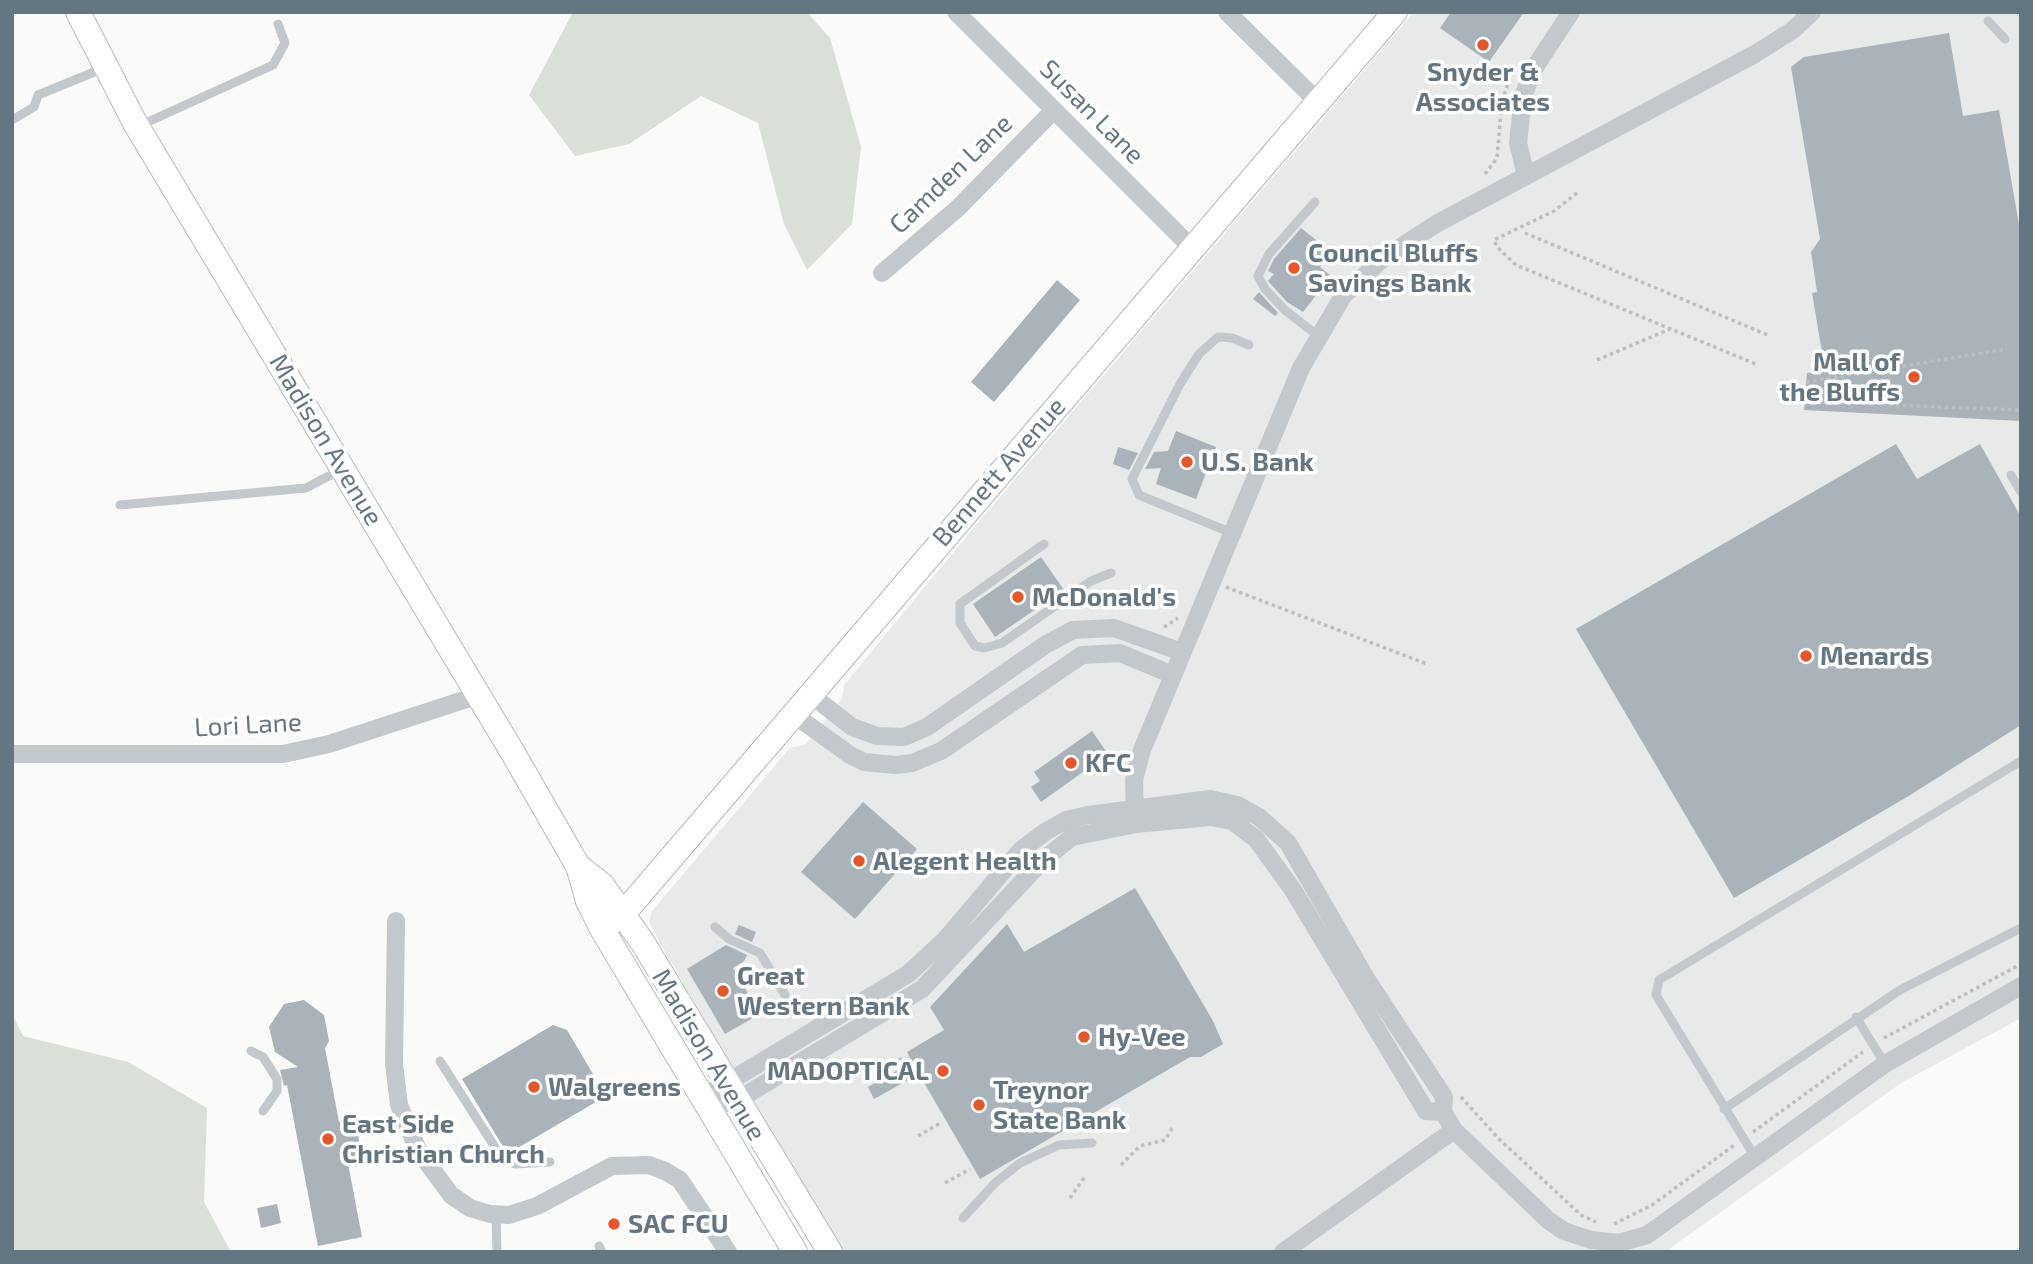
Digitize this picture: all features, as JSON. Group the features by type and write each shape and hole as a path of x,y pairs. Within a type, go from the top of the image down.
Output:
{"main road":[{"name":"Madison Avenue","path":"78,12 137,127 480,695 578,866 588,901 601,929 795,1252"},
{"name":"Bennett Avenue","path":"601,929 623,914 1395,12"},
{"name":"Madison Avenue","path":"578,866 601,886 623,914 830,1252"}],"street":[{"name":"Susan Lane","path":"956,12 1192,248"},
{"path":"1227,12 1318,102"},
{"path":"1526,176 1518,143 1523,97 1534,70 1571,12"},
{"path":"1135,815 1134,780 1142,750 1317,335 1343,296 1381,260 1436,223 1755,54 1793,30 1812,12"},
{"name":"Camden Lane","path":"883,273 958,208 1054,110"},
{"path":"810,694 852,727 877,736 904,737 928,727 1045,645 1073,630 1114,628 1182,652"},
{"path":"793,714 864,762 897,765 912,763 941,751 1082,655 1120,653 1173,675"},
{"name":"Lori Lane","path":"12,754 284,754 329,744 480,695"},
{"path":"706,1107 922,989 1058,845 1135,815 1210,817 1232,821 1256,839 1293,890 1426,1111 1443,1112 1454,1130 1548,1220 1564,1231 1605,1242 1619,1244 1647,1235 1885,1064 2021,986"},
{"path":"396,921 394,1064 399,1105 418,1150 451,1195 470,1208 496,1214 525,1211 612,1167 649,1165 680,1180 728,1252"},
{"path":"1283,1252 1454,1130"}],"lane":[{"path":"1988,21 2005,38"},
{"path":"137,127 273,65 285,44 278,23"},
{"path":"12,120 34,107 38,95 106,68"},
{"path":"1315,202 1269,254 1258,276 1265,289 1286,311 1317,335"},
{"path":"1232,533 1139,495 1132,478 1199,354 1218,337 1232,338 1249,345"},
{"path":"120,505 306,488 343,469"},
{"path":"2011,475 2021,492"},
{"path":"1044,544 960,604 960,623 975,646 984,648 1002,643 1091,581 1111,573"},
{"path":"1755,1157 1656,995 1659,980 2021,761"},
{"path":"715,927 729,939 760,953 785,995"},
{"path":"1724,1109 1856,1017 1900,990 2021,928"},
{"path":"1856,1017 1885,1064"},
{"path":"251,1051 271,1066 277,1079 277,1091 263,1111"},
{"path":"440,1060 498,1152 515,1164 550,1162"},
{"path":"963,1218 995,1183 1020,1163 1059,1145 1092,1143"},
{"path":"496,1214 497,1252"}],"path":[{"path":"1577,193 1554,211 1494,240 1497,247 1516,265 1758,365"},
{"path":"1525,233 1770,336"},
{"path":"1597,360 1671,329"},
{"path":"1806,382 2007,349"},
{"path":"1891,357 1888,405 2021,410"},
{"path":"1212,582 1427,664"},
{"path":"1464,1101 1498,1138 1581,1215 1599,1223 1614,1224 1631,1218 1872,1045 2021,964"},
{"path":"880,1070 905,1056"},
{"path":"918,1136 942,1122"},
{"path":"1121,1165 1140,1146 1165,1140 1172,1128"},
{"path":"945,1183 970,1169"},
{"path":"1070,1198 1084,1178"}],"shaded area":[{"path":"573,12 807,12 830,38 861,147 852,224 807,270 784,224 758,123 701,96 629,144 575,156 529,95"},
{"name":"Mall of the Bluffs","path":"1414,12 2021,12 2021,1018 1901,1083 1665,1252 845,1252 759,1115 656,936 649,922 652,911 790,748 806,744 842,699 844,685 976,525"},
{"path":"12,1014 23,1036 128,1062 207,1108 204,1202 231,1252 12,1252"}],"building":[{"name":"Snyder & Associates","path":"1451,12 1524,12 1489,62 1440,28"},
{"path":"1949,33 1963,116 1999,110 2021,236 2021,421 1804,410 1807,373 1825,370 1812,293 1817,292 1811,252 1820,239 1791,67 1804,57"},
{"name":"Council Bluffs Savings Bank","path":"1301,228 1331,252 1320,267 1331,276 1303,312 1287,302 1268,281 1274,274 1268,271 1274,259"},
{"path":"1057,280 1080,300 994,402 971,382"},
{"path":"1259,292 1278,313 1275,316 1253,299"},
{"name":"U.S. Bank","path":"1176,431 1216,447 1196,499 1156,484 1161,468 1145,469 1154,452 1168,451"},
{"name":"Menards","path":"1896,444 1917,479 1980,444 2021,517 2021,725 1907,797 1734,898 1576,629"},
{"path":"1118,447 1138,453 1129,470 1113,464"},
{"name":"McDonald's","path":"1041,557 1064,590 995,637 973,604"},
{"name":"KFC","path":"1092,731 1108,754 1041,802 1031,787 1040,781 1034,772"},
{"name":"Alegent Health","path":"863,802 917,849 855,919 801,872"},
{"name":"Hy-Vee","path":"1135,888 1213,1021 1223,1044 1201,1057 1190,1057 980,1179 919,1074 874,1099 868,1087 912,1062 907,1052 944,1030 930,1007 1007,924 1024,952"},
{"path":"739,925 756,932 752,942 735,934"},
{"name":"Great Western Bank","path":"726,945 747,955 744,961 733,968 760,1014 725,1034 687,969"},
{"name":"East Side Christian Church","path":"304,1000 324,1015 329,1041 325,1048 339,1122 355,1119 362,1156 347,1158 362,1237 318,1246 287,1085 284,1086 280,1070 298,1067 275,1052 269,1027 284,1004"},
{"name":"Walgreens","path":"553,1025 567,1030 606,1096 516,1149 502,1145 462,1079"},
{"path":"277,1204 281,1223 261,1228 257,1208"}],"place":[{"name":"Snyder & Associates","path":"1483,45"},
{"name":"Council Bluffs Savings Bank","path":"1294,268"},
{"name":"Mall of the Bluffs","path":"1914,377"},
{"name":"U.S. Bank","path":"1187,462"},
{"name":"McDonald's","path":"1018,597"},
{"name":"Menards","path":"1806,656"},
{"name":"KFC","path":"1071,763"},
{"name":"Alegent Health","path":"859,861"},
{"name":"Great Western Bank","path":"723,991"},
{"name":"Hy-Vee","path":"1084,1037"},
{"name":"MADOPTICAL","path":"943,1071"},
{"name":"Walgreens","path":"534,1087"},
{"name":"Treynor State Bank","path":"979,1105"},
{"name":"East Side Christian Church","path":"328,1139"},
{"name":"SAC FCU","path":"614,1224"}]}
